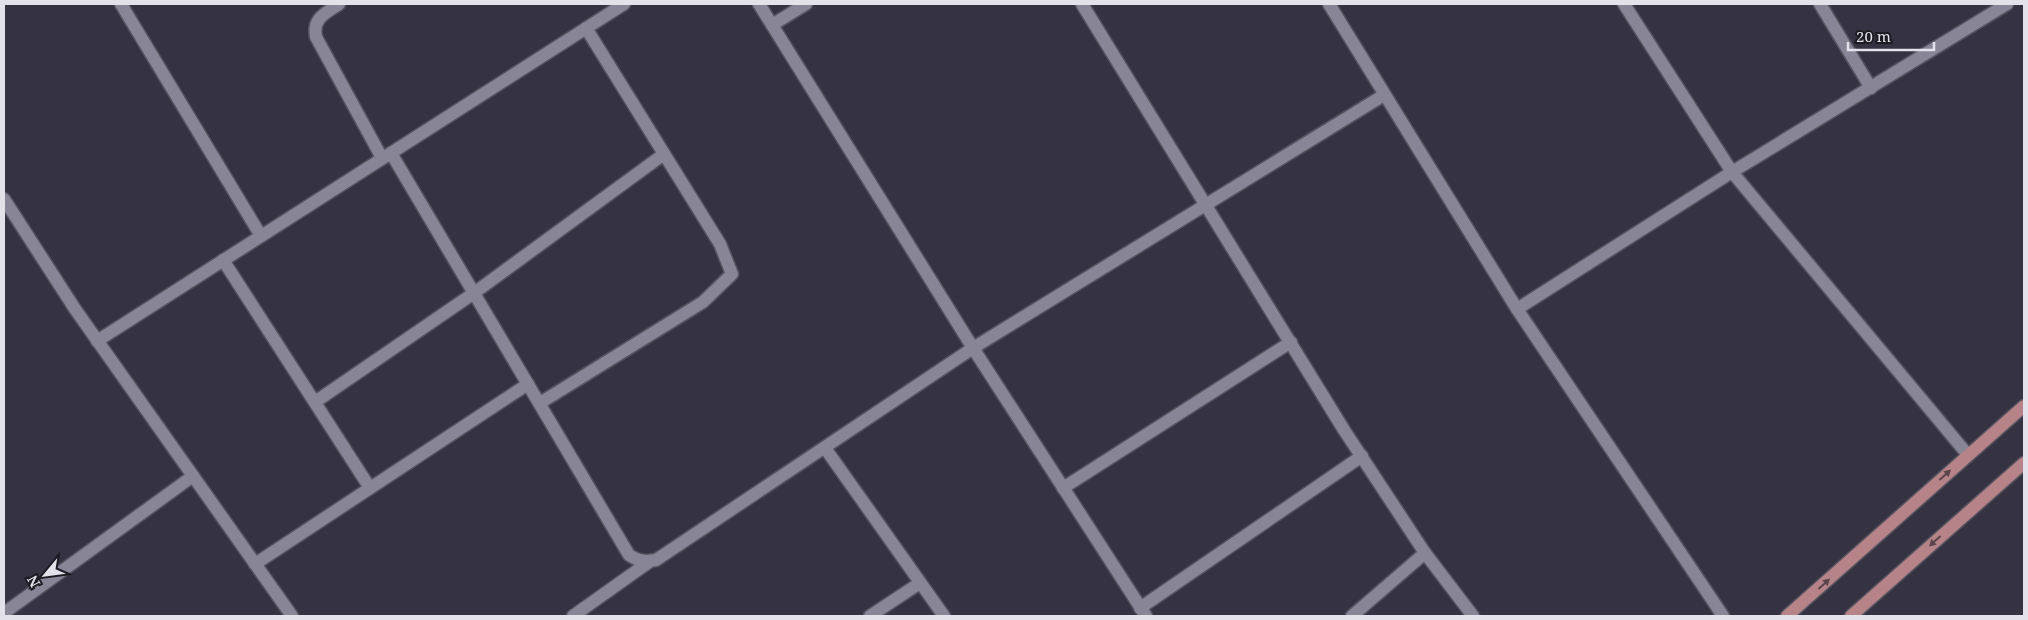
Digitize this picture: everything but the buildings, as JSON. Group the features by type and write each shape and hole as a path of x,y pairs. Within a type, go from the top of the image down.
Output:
{"main road":[{"path":"1788,616 2024,406"},
{"path":"1851,616 2024,463"}],"street":[{"path":"121,4 261,236"},
{"path":"340,4 319,18 315,24 316,37 386,156 474,294 540,403 629,555 638,561 649,562"},
{"path":"97,341 624,4"},
{"path":"759,4 974,348 1143,612 1362,456"},
{"path":"772,25 806,4"},
{"path":"1082,4 1362,456 1425,553 1473,616"},
{"path":"1329,4 1517,309 1722,616"},
{"path":"1624,4 1732,172 1968,454"},
{"path":"1820,4 1871,88"},
{"path":"1517,309 1732,172 2007,4"},
{"path":"540,403 703,302 732,274 720,244 586,28"},
{"path":"573,616 649,562 656,560 974,348 1384,95"},
{"path":"315,402 474,294 664,154"},
{"path":"4,199 97,341 292,616"},
{"path":"223,260 370,488"},
{"path":"1063,488 1291,342"},
{"path":"255,564 528,384"},
{"path":"824,448 944,616"},
{"path":"4,613 193,476"},
{"path":"1352,616 1425,553"},
{"path":"870,616 920,583"}]}
